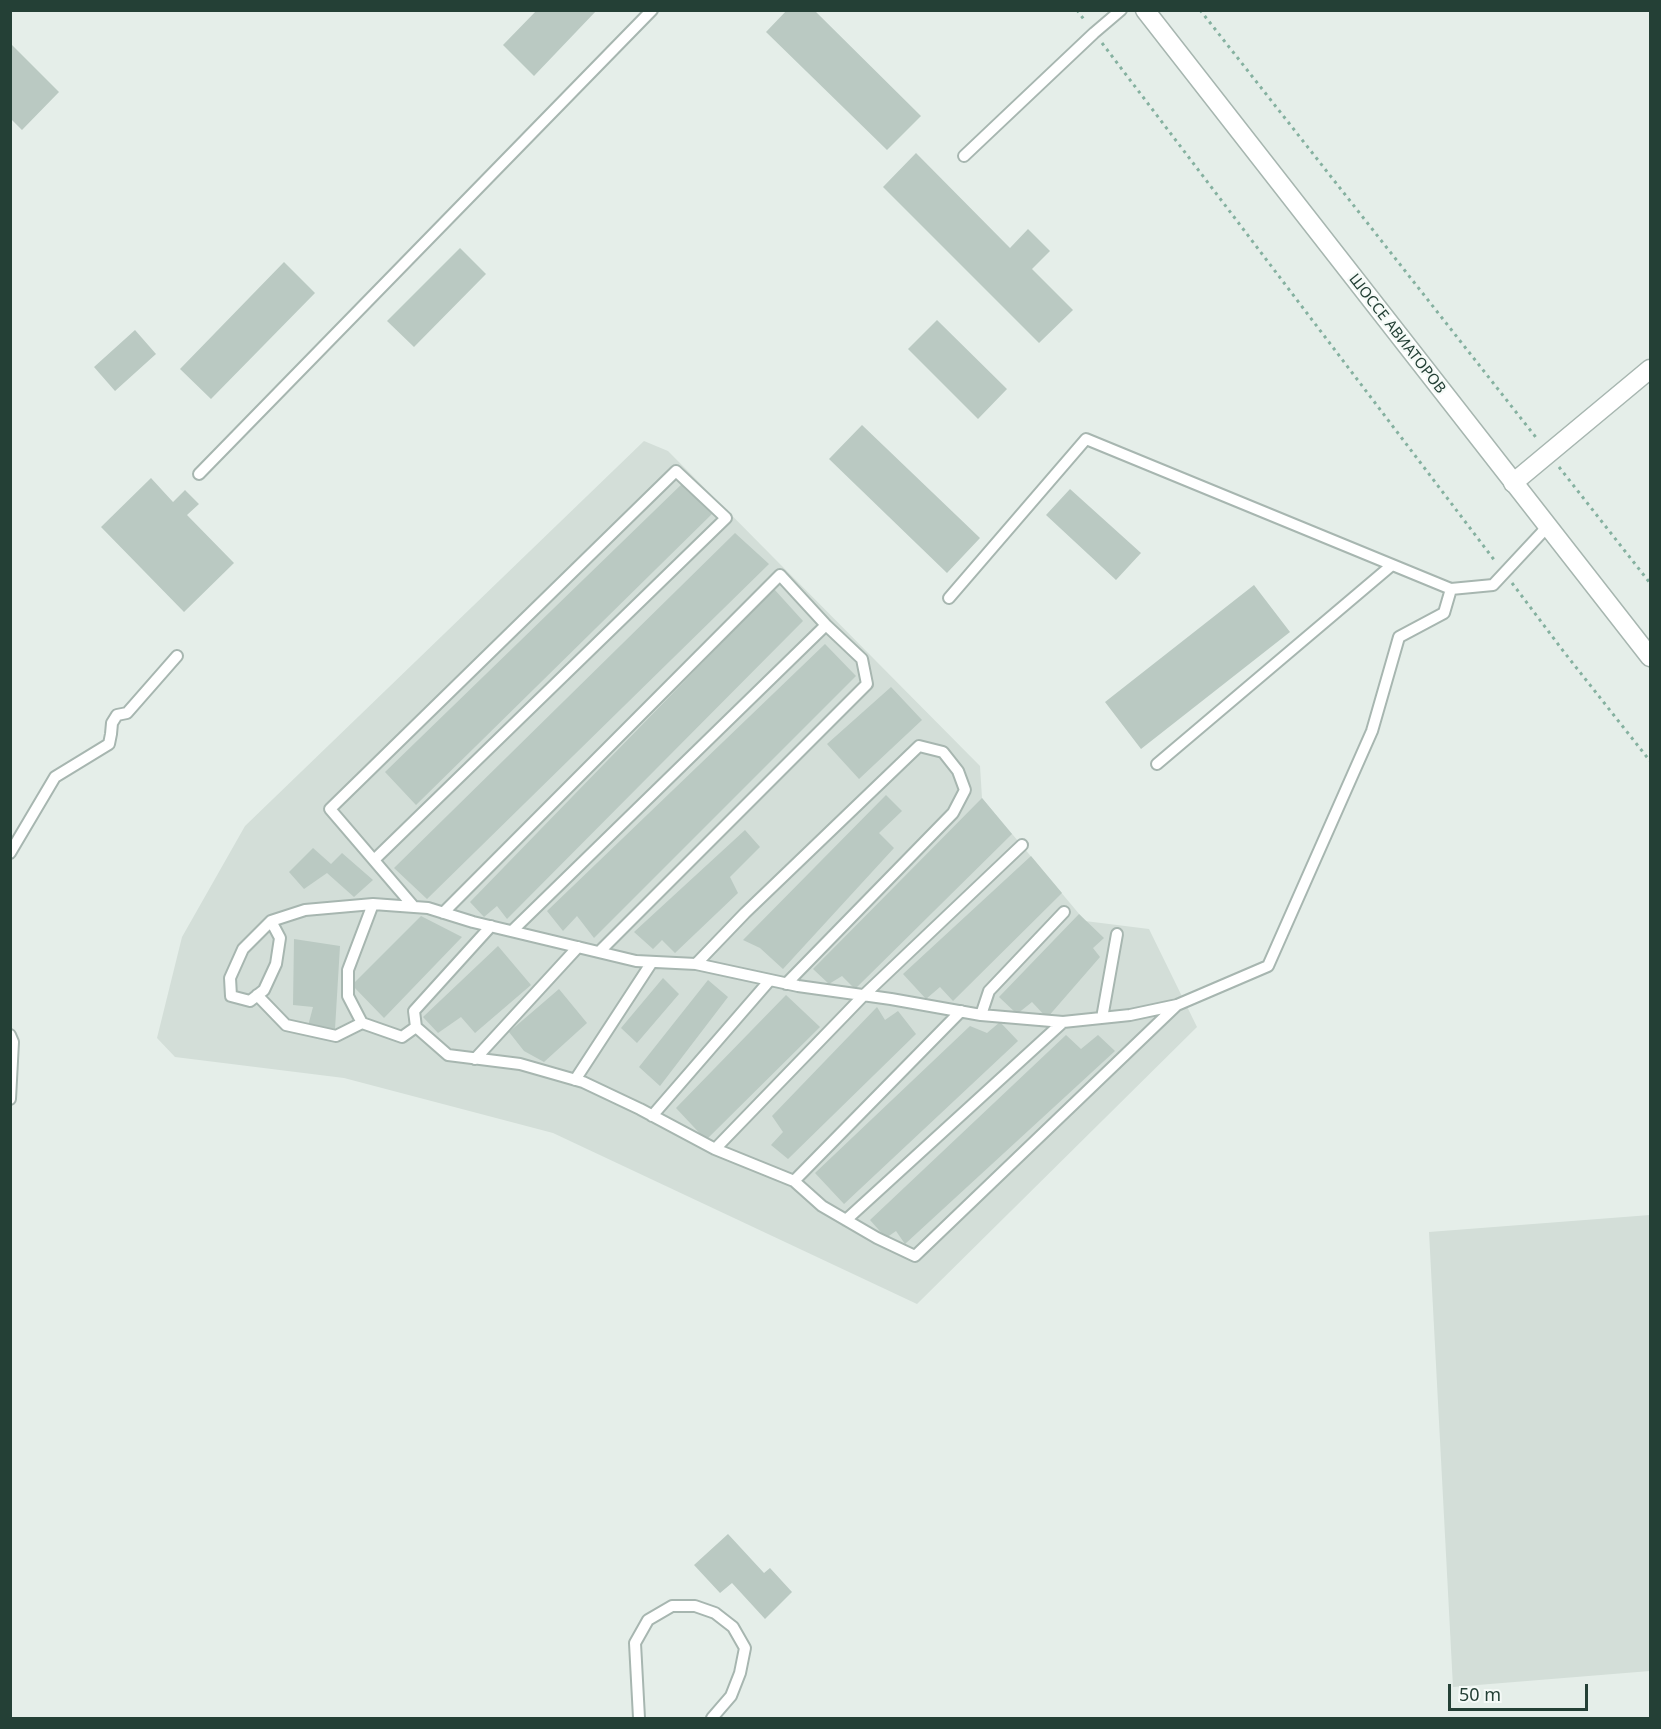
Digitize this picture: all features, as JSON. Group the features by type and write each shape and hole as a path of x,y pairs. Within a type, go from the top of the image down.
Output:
{"street":[{"name":"ШОССЕ АВИАТОРОВ","path":"1145,10 1650,657"},
{"path":"1513,483 1650,369"}],"lane":[{"path":"199,474 652,10"},
{"path":"964,156 1121,10"},
{"path":"948,598 1086,440 1451,589 1492,585 1548,526"},
{"path":"374,860 726,518 676,471 330,808 374,860 414,907"},
{"path":"1157,764 1392,565"},
{"path":"443,913 780,575 826,625 862,659 867,684 599,952"},
{"path":"272,921 280,938 276,964 264,990 249,1001 231,996 230,978 243,949 272,921 305,910 373,904 428,908 512,932 636,961 696,964 786,984 981,1015 1062,1022 1130,1015 1177,1005 1268,966 1372,731 1399,637 1444,613 1451,589"},
{"path":"512,932 826,625"},
{"path":"10,854 55,777 108,744 112,723 117,715 127,712 177,656"},
{"path":"696,964 745,913 919,746 943,752 958,771 965,790 953,813 786,984"},
{"path":"715,1149 864,995 1022,845"},
{"path":"373,904 348,969 348,996 362,1023 402,1037 416,1027"},
{"path":"981,1015 989,991 1064,912"},
{"path":"491,926 414,1011 416,1027 448,1055 520,1064 583,1082 715,1149 794,1181 822,1206 877,1238 915,1256 1177,1005"},
{"path":"1102,1018 1117,934"},
{"path":"475,1059 578,947"},
{"path":"575,1080 652,962"},
{"path":"652,1116 770,980"},
{"path":"257,995 286,1025 336,1036 362,1023"},
{"path":"794,1181 961,1011"},
{"path":"846,1220 1062,1022"},
{"path":"10,1035 13,1042 10,1099"},
{"path":"639,1719 635,1643 648,1620 672,1606 695,1606 715,1613 733,1627 745,1648 740,1673 731,1696 712,1719"}],"path":[{"path":"1077,10 1499,566"},
{"path":"1200,10 1650,583"},
{"path":"1506,576 1650,761"}],"shaded area":[{"path":"644,441 668,451 980,766 982,798 1085,921 1149,929 1197,1027 917,1304 553,1133 344,1078 175,1057 157,1038 182,937 245,826"},
{"path":"1650,1215 1650,1671 1453,1687 1429,1232"}],"building":[{"path":"537,10 597,10 534,76 503,45"},
{"path":"787,10 814,10 921,116 887,150 766,32"},
{"path":"10,43 59,92 22,130 10,118"},
{"path":"916,153 1010,248 1028,229 1050,251 1032,269 1073,310 1039,343 883,187"},
{"path":"460,248 486,274 414,347 387,321"},
{"path":"284,262 315,293 211,399 180,369"},
{"path":"937,320 1007,389 978,419 908,349"},
{"path":"135,330 156,354 115,391 94,367"},
{"path":"862,425 980,538 947,573 829,459"},
{"path":"151,478 173,502 185,490 199,504 187,515 234,563 184,612 101,527"},
{"path":"686,480 715,511 416,805 385,772"},
{"path":"1070,489 1141,553 1116,580 1046,515"},
{"path":"735,533 769,564 427,899 394,868"},
{"path":"1254,585 1290,632 1141,749 1105,702"},
{"path":"774,589 803,621 507,919 497,906 484,917 470,902"},
{"path":"825,644 856,676 594,938 577,916 563,931 547,911"},
{"path":"891,687 922,720 859,779 827,744"},
{"path":"886,795 902,811 879,833 894,848 783,969 760,948 743,940"},
{"path":"982,798 1012,834 855,989 842,976 829,984 813,969"},
{"path":"745,830 760,847 730,877 738,893 675,953 662,940 653,949 634,932"},
{"path":"313,848 331,864 342,853 373,880 354,897 327,873 304,889 289,872"},
{"path":"1031,856 1062,893 953,1001 940,987 926,999 903,974"},
{"path":"1079,914 1104,938 1093,948 1100,957 1047,1018 1032,1002 1017,1014 999,997"},
{"path":"421,916 462,937 384,1018 352,985"},
{"path":"294,939 340,946 335,1029 308,1026 313,1007 293,1005"},
{"path":"498,946 531,985 475,1033 461,1017 438,1033 423,1017"},
{"path":"663,978 679,994 637,1043 621,1028"},
{"path":"708,980 728,997 660,1086 639,1067"},
{"path":"559,989 587,1023 544,1062 524,1051 509,1032"},
{"path":"786,995 820,1027 706,1140 676,1108"},
{"path":"877,1007 885,1020 898,1011 916,1034 788,1159 771,1145 783,1132 772,1116"},
{"path":"1000,1022 1018,1041 844,1204 815,1173 970,1026 987,1033"},
{"path":"1066,1035 1081,1049 1098,1035 1115,1051 905,1244 896,1231 886,1238 870,1220"},
{"path":"728,1534 764,1573 770,1568 792,1592 765,1619 732,1583 720,1593 694,1565"}]}
